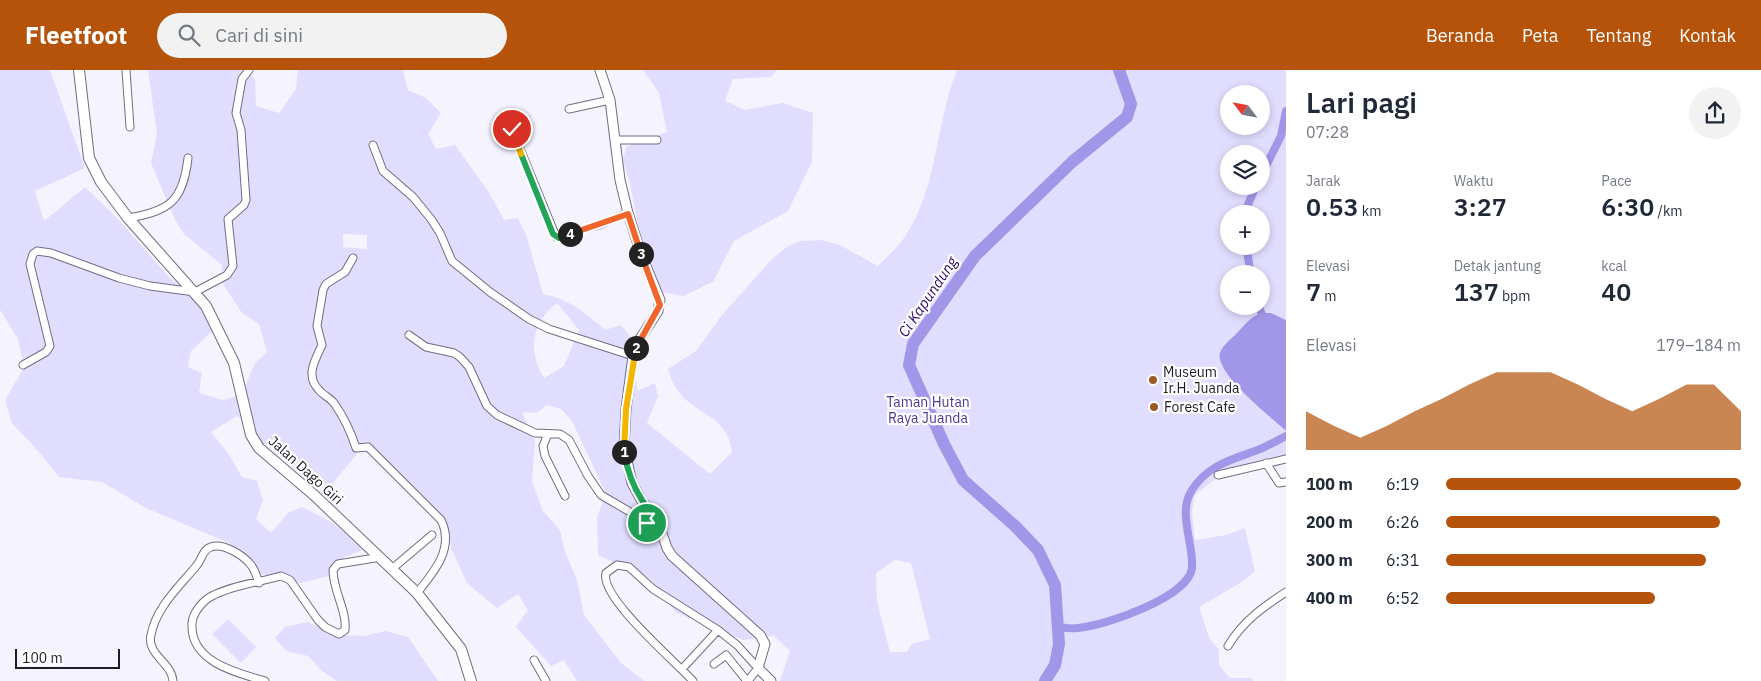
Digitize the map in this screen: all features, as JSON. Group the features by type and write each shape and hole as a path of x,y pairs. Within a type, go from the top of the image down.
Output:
{"main road":[{"name":"Jalan Dago Giri","path":"78,70 89,158 101,182 128,218 196,292 206,306 234,363 251,435 259,448 314,495 393,568 417,593 461,649 471,681"}],"street":[{"path":"126,70 130,127"},
{"path":"22,365 46,352 50,346 30,264 33,254 37,251 52,253 119,278 150,286 196,292 227,275 233,266 228,219 244,205 246,200 241,130 236,105 242,79 248,70"},
{"path":"600,70 610,100 620,180 628,214 660,305 638,342 633,356 624,430 627,466 632,483 642,501 657,519 667,548 680,565 760,635 765,644 758,668 747,681 726,656 714,664"},
{"path":"569,109 610,100"},
{"path":"512,129 556,237 628,214"},
{"path":"615,140 657,140"},
{"path":"373,145 383,171 413,196 431,219 440,233 452,260 490,292 529,319 549,329 633,356"},
{"path":"128,218 154,212 178,195 185,184 188,158"},
{"path":"353,258 345,272 326,284 323,290 317,326 322,345 313,362 312,380 321,392 333,401 351,434 356,448 368,447 441,520 446,529 446,543 442,556 432,574 417,593"},
{"path":"409,336 426,347 454,353 460,357 469,367 487,406 497,415 535,433 560,434 569,440 588,476 601,495 662,530"},
{"path":"548,434 543,446 545,456 565,496"},
{"path":"1218,475 1286,459"},
{"path":"1266,463 1279,483 1286,482"},
{"path":"393,568 432,535"},
{"path":"173,681 173,673 153,650 150,636 156,619 175,589 198,564 204,552 211,546 220,546 231,550 251,564 258,583"},
{"path":"265,681 232,671 219,664 200,649 192,632 192,620 196,612 213,595 281,576 290,580 325,627 339,634 345,630 346,620 335,590 333,570 338,564 381,557"},
{"path":"692,681 625,611 606,584 605,578 609,570 617,565 629,567 653,589 718,630 737,645 771,681"},
{"path":"1228,646 1238,629 1265,605 1286,592"},
{"path":"682,669 718,630"},
{"path":"534,660 546,681"}],"green space":[{"name":"Taman Hutan Raya Juanda","path":"0,70 50,70 85,168 35,191 44,221 85,187 118,219 167,275 201,305 212,331 191,351 188,367 202,373 199,393 223,400 237,396 244,389 255,363 267,352 259,324 242,313 223,284 222,265 184,234 175,220 151,163 157,134 148,70 246,70 245,73 255,78 256,106 279,113 296,89 298,70 403,70 408,90 426,98 441,113 428,134 436,149 455,145 488,191 504,220 518,218 527,237 543,294 569,303 605,330 621,325 633,340 637,391 655,383 658,396 647,423 710,474 732,452 729,439 715,420 688,402 680,394 673,383 668,369 696,351 722,315 772,259 788,246 800,241 821,240 840,245 878,266 895,249 904,238 924,199 944,112 957,70 1286,70 1286,320 1271,313 1245,394 1286,431 1286,455 1255,462 1222,474 1195,495 1192,511 1195,540 1226,535 1245,528 1255,571 1242,582 1199,607 1209,637 1219,650 1219,665 1230,678 1252,678 1253,681 780,681 790,651 774,636 743,640 675,612 651,579 598,555 597,517 606,494 572,421 561,409 546,405 537,413 522,412 535,441 532,481 543,511 560,530 565,552 577,580 584,615 621,663 644,681 577,681 564,660 551,666 516,627 528,610 518,594 497,608 467,583 451,548 448,529 367,442 326,491 298,472 282,455 256,439 248,425 237,416 211,432 228,453 242,477 257,481 263,500 256,519 271,533 288,513 302,507 333,523 364,549 343,558 329,576 301,583 253,572 229,543 146,508 102,482 59,477 12,423 5,400 24,368 18,339 0,310","holes":["343,234 367,235 367,249 343,247","557,303 579,330 564,366 544,378 535,358 534,347 537,328","895,560 911,563 930,639 912,644 907,652 890,652 877,601 876,573"]},
{"path":"643,70 777,70 771,77 733,79 725,101 745,110 783,103 813,113 812,162 788,211 734,241 713,282 683,296 660,292 645,260 630,183 623,161 626,147 667,132 659,93"},
{"path":"228,619 256,647 241,663 212,634"},
{"path":"308,622 338,635 364,636 385,631 408,637 438,681 337,681 321,670 308,656 286,651 275,638 285,627"}],"shaded area":[{"path":"1271,313 1286,320 1286,431 1246,395 1226,372 1221,362 1221,350 1257,315 1270,315"}],"waterway":[{"name":"Ci Kapundung","path":"1045,681 1055,665 1059,644 1055,585 1038,550 1015,526 963,480 944,444 909,365 913,344 975,256 1072,162 1127,117 1131,104 1119,70"},
{"path":"1270,158 1281,136 1286,111"},
{"path":"1248,205 1252,195"},
{"path":"1248,255 1249,265"},
{"path":"1262,315 1264,321"},
{"path":"1059,627 1076,628 1090,626 1125,616 1144,608 1177,589 1187,579 1192,568 1186,518 1186,508 1192,490 1212,469 1263,448 1286,436"}],"place":[{"name":"Museum Ir.H. Juanda","path":"1153,380"},
{"name":"Forest Cafe","path":"1154,407"}],"route":[{"path":"512,129 553,234 559,238 628,214 641,254 660,300 658,310 638,342 633,356 624,430 624,447 632,483 642,501 657,519 662,530 647,523"}]}
